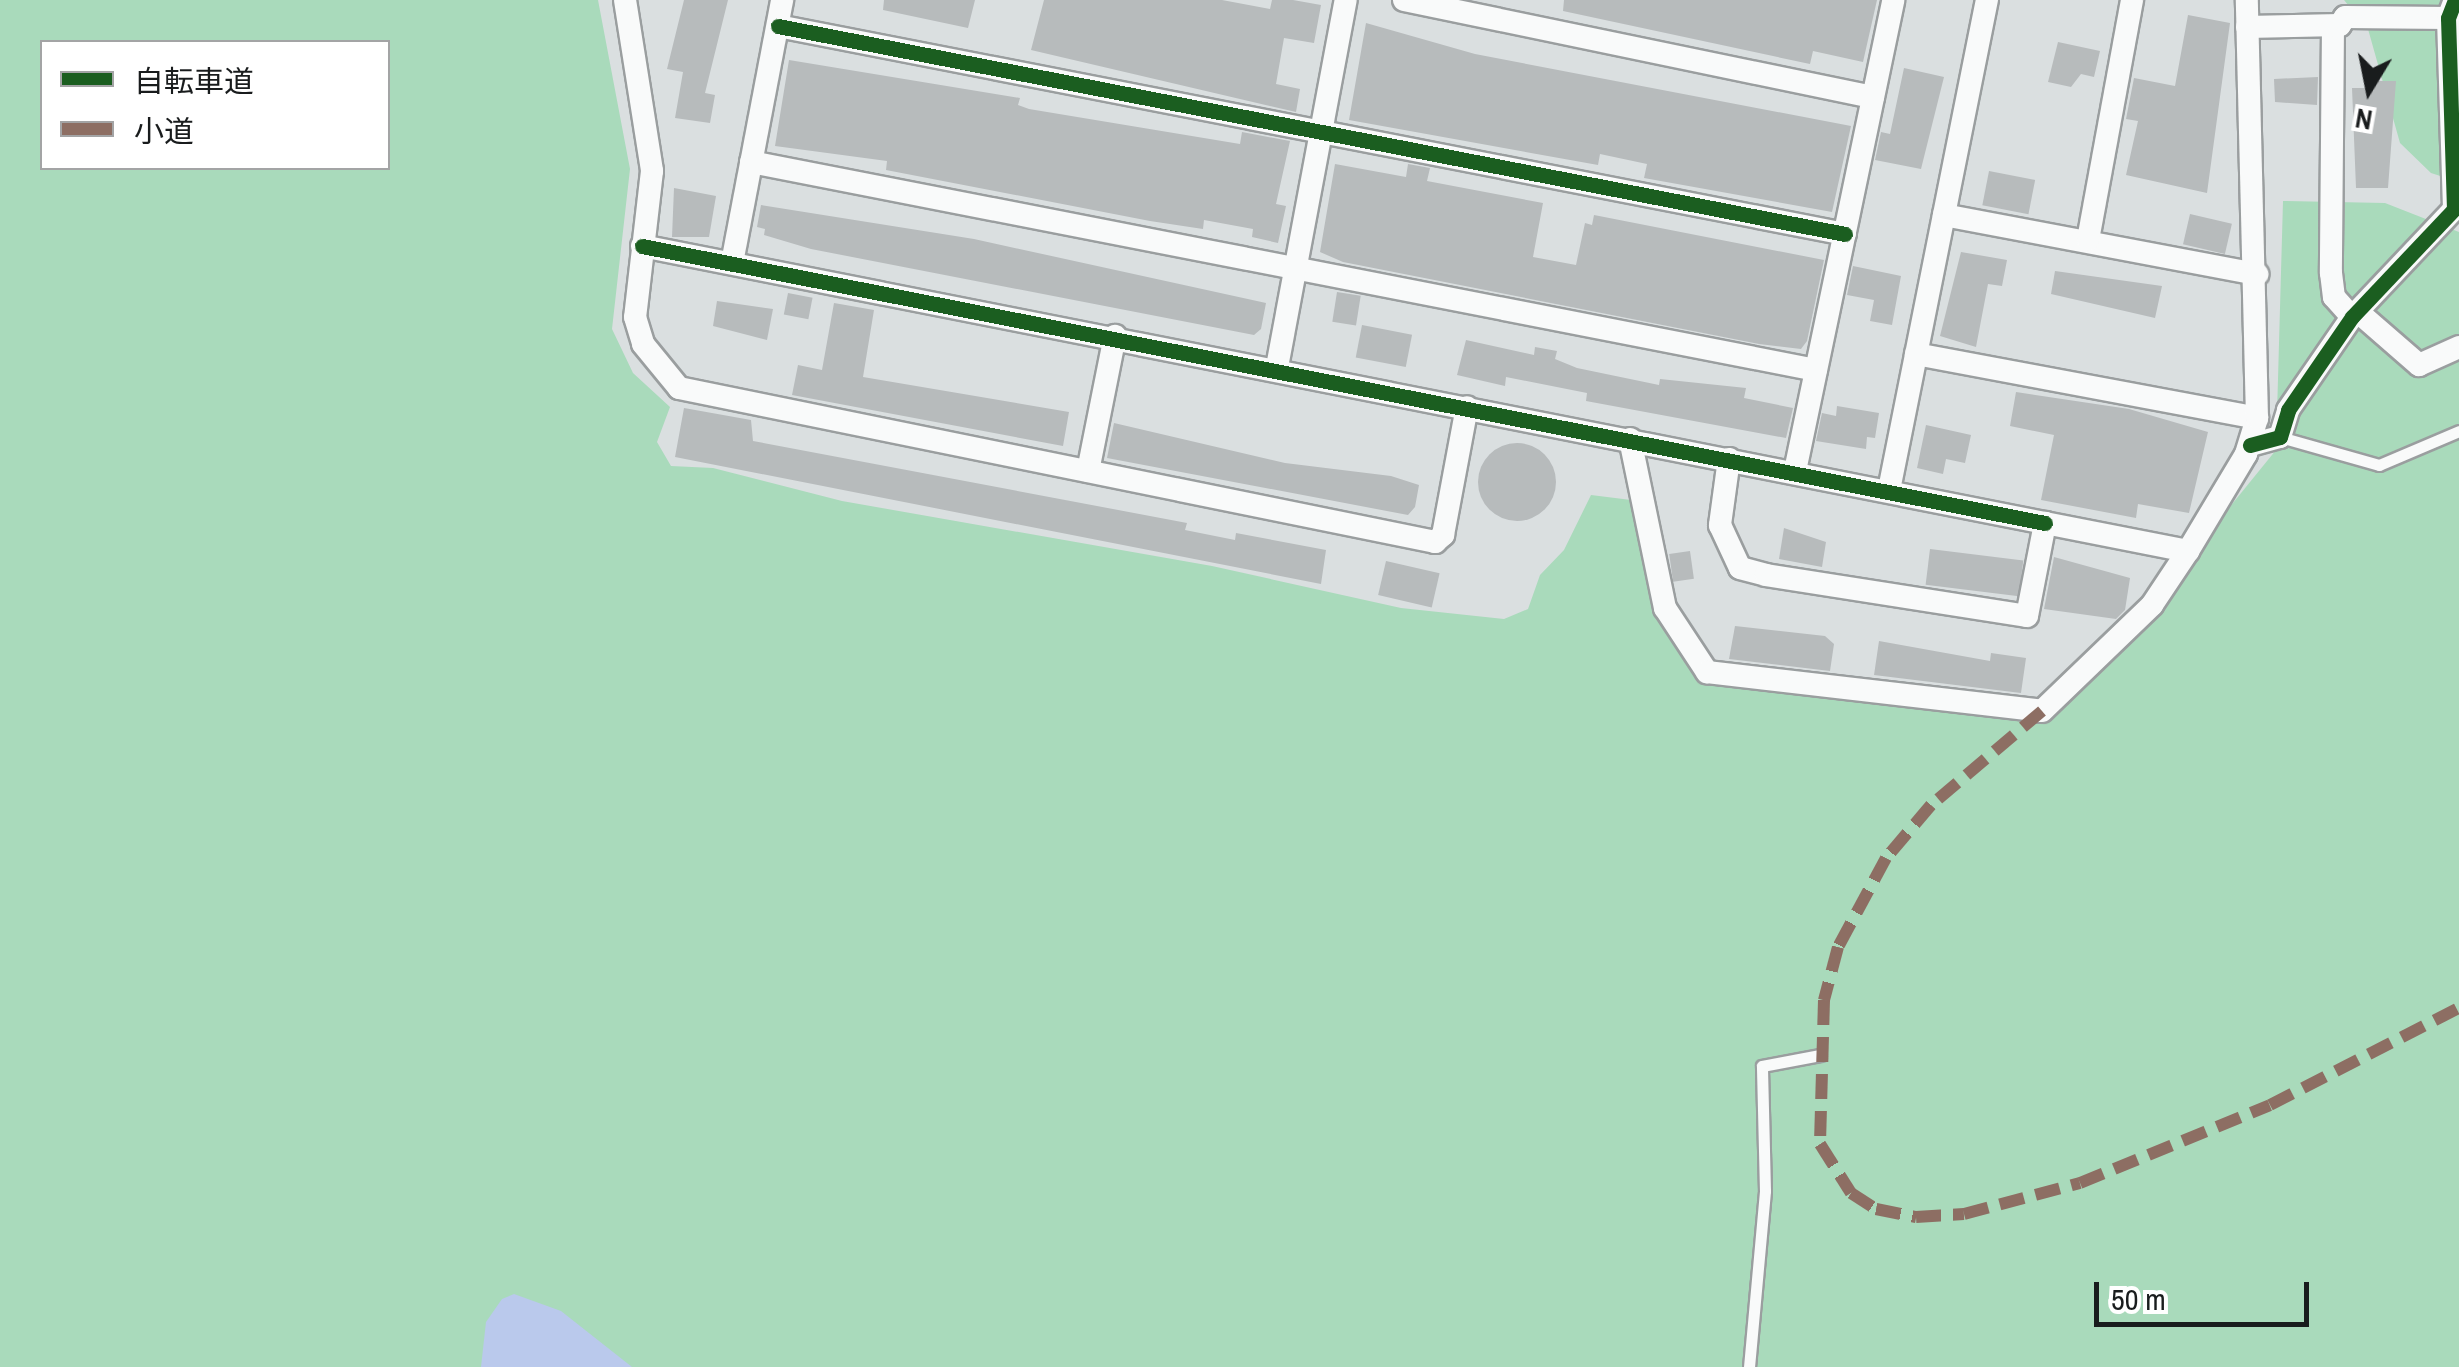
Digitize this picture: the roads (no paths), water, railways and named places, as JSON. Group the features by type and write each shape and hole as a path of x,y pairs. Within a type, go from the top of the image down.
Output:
{"street":[{"path":"625,0 649,124 652,172 635,316 643,344 679,388 1436,542 1443,535 1467,407"},
{"path":"732,263 782,0"},
{"path":"1278,366 1346,0"},
{"path":"1404,0 1873,98"},
{"path":"1795,471 1893,0"},
{"path":"1889,490 1987,0"},
{"path":"2088,240 2132,0"},
{"path":"1630,439 1664,608 1707,672 2042,711 2152,605 2250,445 2258,418 2248,0"},
{"path":"2246,27 2340,14 2452,9 2456,206 2355,315 2288,410 2280,438 2250,445"},
{"path":"2340,14 2331,272 2334,297 2419,365 2459,347"},
{"path":"778,26 1844,234"},
{"path":"751,162 1296,265 1816,370"},
{"path":"1944,215 2257,274"},
{"path":"642,246 1278,366 2188,551"},
{"path":"1088,471 1114,336"},
{"path":"1916,354 2258,418"},
{"path":"1730,459 1720,525 1740,568 1766,575 2027,616 2045,523"}],"lane":[{"path":"2280,438 2380,464 2459,430"},
{"path":"1749,1367 1765,1192 1762,1066 1820,1054"}],"water":[{"path":"514,1294 561,1311 632,1367 481,1367 486,1322 502,1299"}]}
